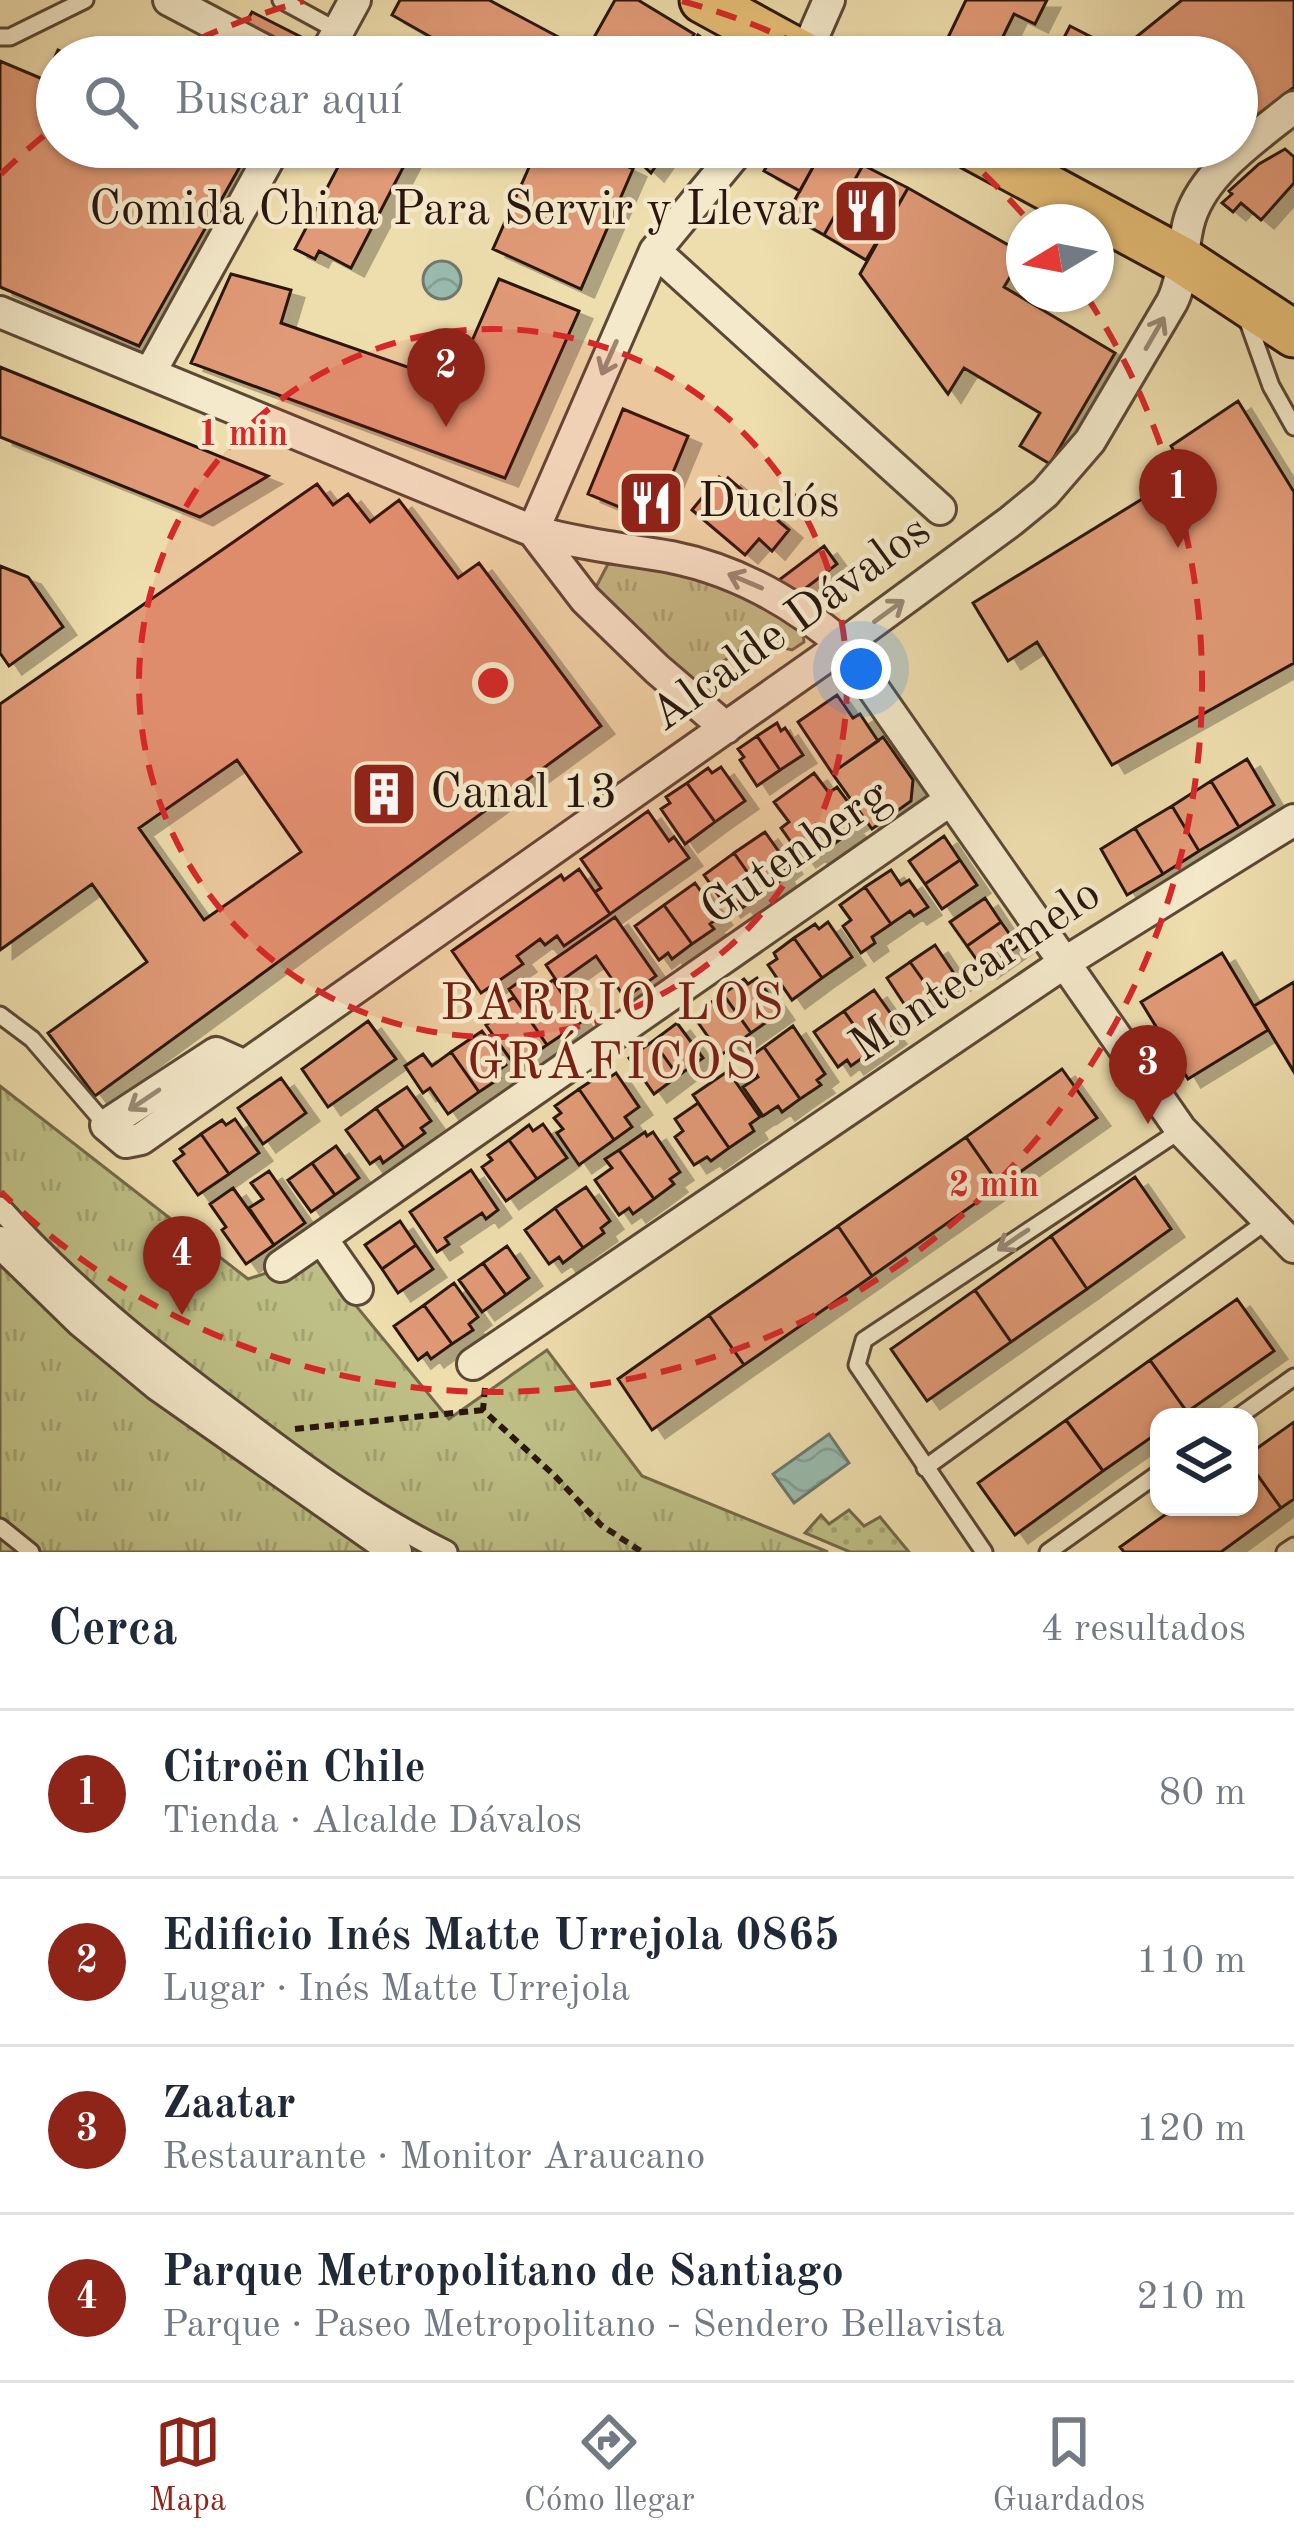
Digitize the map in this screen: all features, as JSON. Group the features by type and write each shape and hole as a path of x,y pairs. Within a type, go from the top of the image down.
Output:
{"main road":[{"path":"703,0 767,36"},
{"path":"1013,168 1182,260 1294,334"}],"street":[{"path":"169,0 237,36"},
{"path":"335,36 355,0"},
{"path":"814,36 830,0"},
{"name":"Alcalde Dávalos","path":"1258,136 1294,107"},
{"path":"151,373 263,168"},
{"path":"533,531 656,251 724,168"},
{"name":"Alcalde Dávalos","path":"106,1125 216,1053 245,1066 843,645 1011,521 1090,442 1168,310 1180,283 1186,233 1200,195 1225,168"},
{"path":"656,251 940,509"},
{"path":"0,312 533,531 672,557 735,576 790,604 843,645 1181,1130 1294,1247"},
{"path":"533,531 585,599 725,728"},
{"path":"585,599 595,568 617,550"},
{"name":"Gutenberg","path":"281,1266 949,801"},
{"name":"Montecarmelo","path":"485,1370 1064,963 1294,820"},
{"path":"0,1208 97,1306 260,1433 390,1524 446,1552"},
{"path":"322,1239 357,1289"},
{"path":"0,1242 82,1322 158,1385 396,1552"}],"lane":[{"path":"0,37 10,37 85,0"},
{"path":"281,0 322,36"},
{"path":"1239,296 1270,386 1294,427"},
{"path":"0,1015 32,1039 106,1125"},
{"path":"984,1552 857,1365 864,1340 1181,1130"},
{"path":"925,1468 1267,1221"},
{"path":"1251,1408 1294,1377"},
{"path":"1048,1552 1150,1479"},
{"path":"0,1527 31,1552"},
{"path":"1285,1552 1294,1546"}],"path":[{"path":"483,1410 485,1370"},
{"path":"260,1433 483,1410 601,1525 642,1552"}],"green space":[{"path":"629,563 696,578 760,601 801,622 804,642 792,650 753,641 693,682 598,603 595,589 608,564"},
{"path":"0,1086 248,1279 316,1257 449,1419 547,1350 642,1476 828,1552 0,1552"},
{"path":"849,1510 864,1526 880,1517 909,1552 850,1552 805,1533 821,1515 829,1524"}],"water":[{"path":"442,261 456,266 461,280 456,294 442,299 428,294 423,280 428,266"},
{"path":"829,1434 849,1463 794,1503 773,1474"}],"building":[{"path":"400,0 489,0 557,36 429,36 392,15"},
{"path":"615,0 638,0 694,34 693,36 595,36"},
{"path":"966,0 1047,0 1035,24 1014,14 1003,36 949,36"},
{"path":"1182,0 1294,0 1294,87 1258,116 1258,36 1137,36"},
{"path":"252,12 299,36 271,36 246,23"},
{"path":"1070,26 1089,36 1065,36"},
{"path":"0,61 36,76 36,168 239,168 139,346 0,287"},
{"path":"1285,149 1294,157 1294,183 1261,220 1241,203 1233,212 1222,203 1259,164"},
{"path":"337,168 403,168 351,268 319,251 315,259 295,249"},
{"path":"529,168 633,169 581,289 493,249"},
{"path":"766,168 813,168 800,191"},
{"path":"812,168 861,168 824,235 787,214"},
{"name":"Comida China Para Servir y Llevar","path":"861,168 908,188 866,260 824,235"},
{"path":"908,188 1006,244 1006,312 1046,312 1115,353 1050,464 1020,446 1040,413 964,368 948,394 860,274"},
{"path":"231,274 291,290 281,323 433,376 448,342 468,350 499,279 579,311 505,478 191,363"},
{"path":"0,367 268,476 200,517 0,437"},
{"path":"1238,401 1294,492 1294,663 1112,765 1037,642 1008,661 973,603 1186,472 1171,446"},
{"path":"623,409 688,436 653,521 588,494"},
{"path":"719,477 725,482 728,478 789,530 772,551 759,539 745,555 692,510"},
{"name":"Canal 13","path":"317,484 333,505 348,494 370,522 399,500 458,578 479,563 601,726 95,1096 48,1033 147,962 92,884 0,950 0,704","holes":["237,760 301,852 204,920 139,828"]},
{"path":"824,546 837,564 793,598 779,580"},
{"path":"0,566 28,577 63,627 9,666 0,653"},
{"path":"837,695 853,718 860,714 878,741 832,773 798,722"},
{"path":"777,723 803,755 780,770 757,736"},
{"path":"757,736 780,770 757,786 738,749"},
{"path":"883,737 913,780 911,801 872,829 832,773"},
{"path":"1247,759 1274,805 1239,827 1211,781"},
{"path":"721,767 745,801 715,822 687,783 708,768 712,773"},
{"path":"814,773 829,793 837,787 860,818 849,825 853,830 816,857 813,852 803,859 781,828 789,822 774,802"},
{"path":"1211,781 1239,827 1199,851 1172,806"},
{"path":"687,783 715,822 685,844 661,809 670,803 666,797"},
{"path":"1172,806 1199,851 1163,874 1135,828"},
{"path":"648,811 669,841 674,837 689,858 610,914 595,892 601,888 581,859"},
{"path":"1135,828 1163,874 1127,895 1101,849"},
{"path":"765,832 789,866 780,873 783,879 762,893 734,853"},
{"path":"944,836 960,860 925,884 909,861"},
{"path":"734,853 762,893 742,908 738,902 728,909 704,875"},
{"path":"960,860 977,885 942,909 925,884"},
{"path":"579,869 610,914 564,946 557,936 545,945 540,939 517,956 523,964 481,993 452,951 561,875 564,880"},
{"path":"891,870 901,885 909,880 928,907 914,916 910,911 891,924 865,887"},
{"path":"695,883 719,917 710,924 714,929 692,944 664,905"},
{"path":"865,887 891,924 872,937 875,943 861,953 843,926 851,920 840,905"},
{"path":"985,898 1001,922 967,946 950,922"},
{"path":"664,905 692,944 672,959 668,953 659,960 635,926"},
{"path":"615,917 656,976 625,998 596,956 558,983 546,965"},
{"path":"828,922 852,957 822,978 794,938 815,924 819,929"},
{"path":"1001,922 1018,946 984,970 967,946"},
{"path":"794,938 822,978 792,1000 768,965 777,959 774,953"},
{"path":"935,945 959,981 935,997 910,962"},
{"path":"1222,953 1268,1030 1188,1079 1141,1002"},
{"path":"910,962 935,997 910,1013 887,978"},
{"path":"757,978 781,1012 751,1033 723,994 744,979 748,984"},
{"path":"523,979 534,993 553,980 581,1022 547,1045 509,989"},
{"path":"1294,982 1294,1072 1254,1006"},
{"path":"874,990 898,1024 889,1031 893,1036 872,1051 844,1011"},
{"path":"723,994 751,1033 721,1055 697,1021 706,1014 703,1008"},
{"path":"514,997 547,1045 516,1067 486,1025"},
{"path":"844,1011 872,1051 851,1066 847,1060 838,1067 814,1032"},
{"path":"368,1021 396,1059 328,1107 302,1069"},
{"path":"677,1023 703,1058 678,1076 653,1041"},
{"path":"793,1026 825,1074 817,1080 821,1085 800,1099 764,1047"},
{"path":"482,1031 506,1065 496,1072 500,1078 479,1092 451,1052"},
{"path":"653,1041 678,1076 654,1094 629,1058"},
{"path":"764,1047 800,1099 782,1112 778,1106 763,1116 743,1087 758,1077 747,1059"},
{"path":"451,1052 479,1092 448,1114 430,1088 423,1093 405,1066 423,1054 432,1066"},
{"path":"1062,1069 1097,1118 1000,1186 966,1137"},
{"path":"728,1071 760,1117 750,1124 754,1131 729,1148 693,1095"},
{"path":"616,1073 639,1107 625,1117 632,1127 614,1140 579,1089 602,1074 606,1080"},
{"path":"281,1078 306,1113 263,1144 238,1108"},
{"path":"407,1087 431,1121 421,1128 425,1133 404,1148 376,1108"},
{"path":"579,1089 614,1140 579,1165 557,1133 563,1129 554,1118 561,1113 555,1106"},
{"path":"698,1103 729,1148 711,1161 707,1157 694,1165 675,1137 683,1131 675,1119"},
{"path":"376,1108 404,1148 383,1163 380,1157 370,1164 346,1130"},
{"path":"235,1119 259,1153 229,1174 201,1134 222,1120 226,1125"},
{"path":"543,1124 567,1158 537,1179 509,1140 529,1125 533,1131"},
{"path":"645,1132 647,1136 653,1132 680,1172 670,1179 674,1184 654,1199 619,1150"},
{"path":"201,1134 229,1174 198,1195 174,1161 184,1154 180,1149"},
{"path":"966,1137 1000,1186 872,1276 838,1226"},
{"path":"509,1140 537,1179 506,1201 482,1167 492,1160 488,1155"},
{"path":"336,1146 359,1178 335,1195 312,1163"},
{"path":"619,1150 654,1199 633,1214 629,1208 619,1215 595,1180 612,1168 605,1159"},
{"path":"312,1163 335,1195 311,1212 288,1180"},
{"path":"471,1170 498,1210 486,1219 482,1213 445,1238 449,1244 437,1252 410,1212"},
{"path":"269,1171 305,1223 274,1245 249,1208 263,1199 251,1183"},
{"path":"1135,1177 1171,1229 1087,1289 1051,1236"},
{"path":"586,1187 610,1221 601,1228 604,1233 583,1248 555,1208"},
{"path":"233,1188 274,1245 246,1264 210,1204"},
{"path":"555,1208 583,1248 563,1263 559,1257 549,1264 525,1230"},
{"path":"400,1221 416,1245 382,1269 365,1245"},
{"path":"838,1226 872,1276 744,1365 709,1315"},
{"path":"1051,1236 1087,1289 1011,1342 975,1290"},
{"path":"416,1245 433,1269 398,1293 382,1269"},
{"path":"507,1246 529,1278 506,1295 483,1263"},
{"path":"483,1263 506,1295 482,1312 459,1280"},
{"path":"454,1283 478,1317 469,1324 473,1330 452,1344 424,1305"},
{"path":"975,1290 1011,1342 927,1401 891,1349"},
{"path":"1237,1299 1274,1351 1193,1408 1184,1408 1150,1360"},
{"path":"424,1305 452,1344 431,1359 427,1353 418,1360 394,1326"},
{"path":"709,1315 744,1365 652,1430 618,1379"},
{"path":"1150,1360 1184,1408 1150,1408 1150,1438 1103,1471 1066,1420"},
{"path":"1066,1420 1103,1471 1015,1535 978,1483"},
{"path":"1294,1422 1294,1499 1281,1508 1258,1476 1258,1448"},
{"path":"1258,1476 1281,1508 1221,1552 1124,1552 1120,1547 1163,1516 1258,1516"}],"place":[{"name":"Comida China Para Servir y Llevar","path":"866,211"},
{"name":"Edificio Inés Matte Urrejola 0865","path":"446,427"},
{"name":"Duclós","path":"651,503"},
{"name":"Citroën Chile","path":"1178,548"},
{"name":"Canal 13","path":"384,794"},
{"name":"Zaatar","path":"1148,1124"},
{"name":"Parque Metropolitano de Santiago","path":"182,1315"}],"district":[{"name":"BARRIO LOS GRÁFICOS","path":"613,1034"}]}
